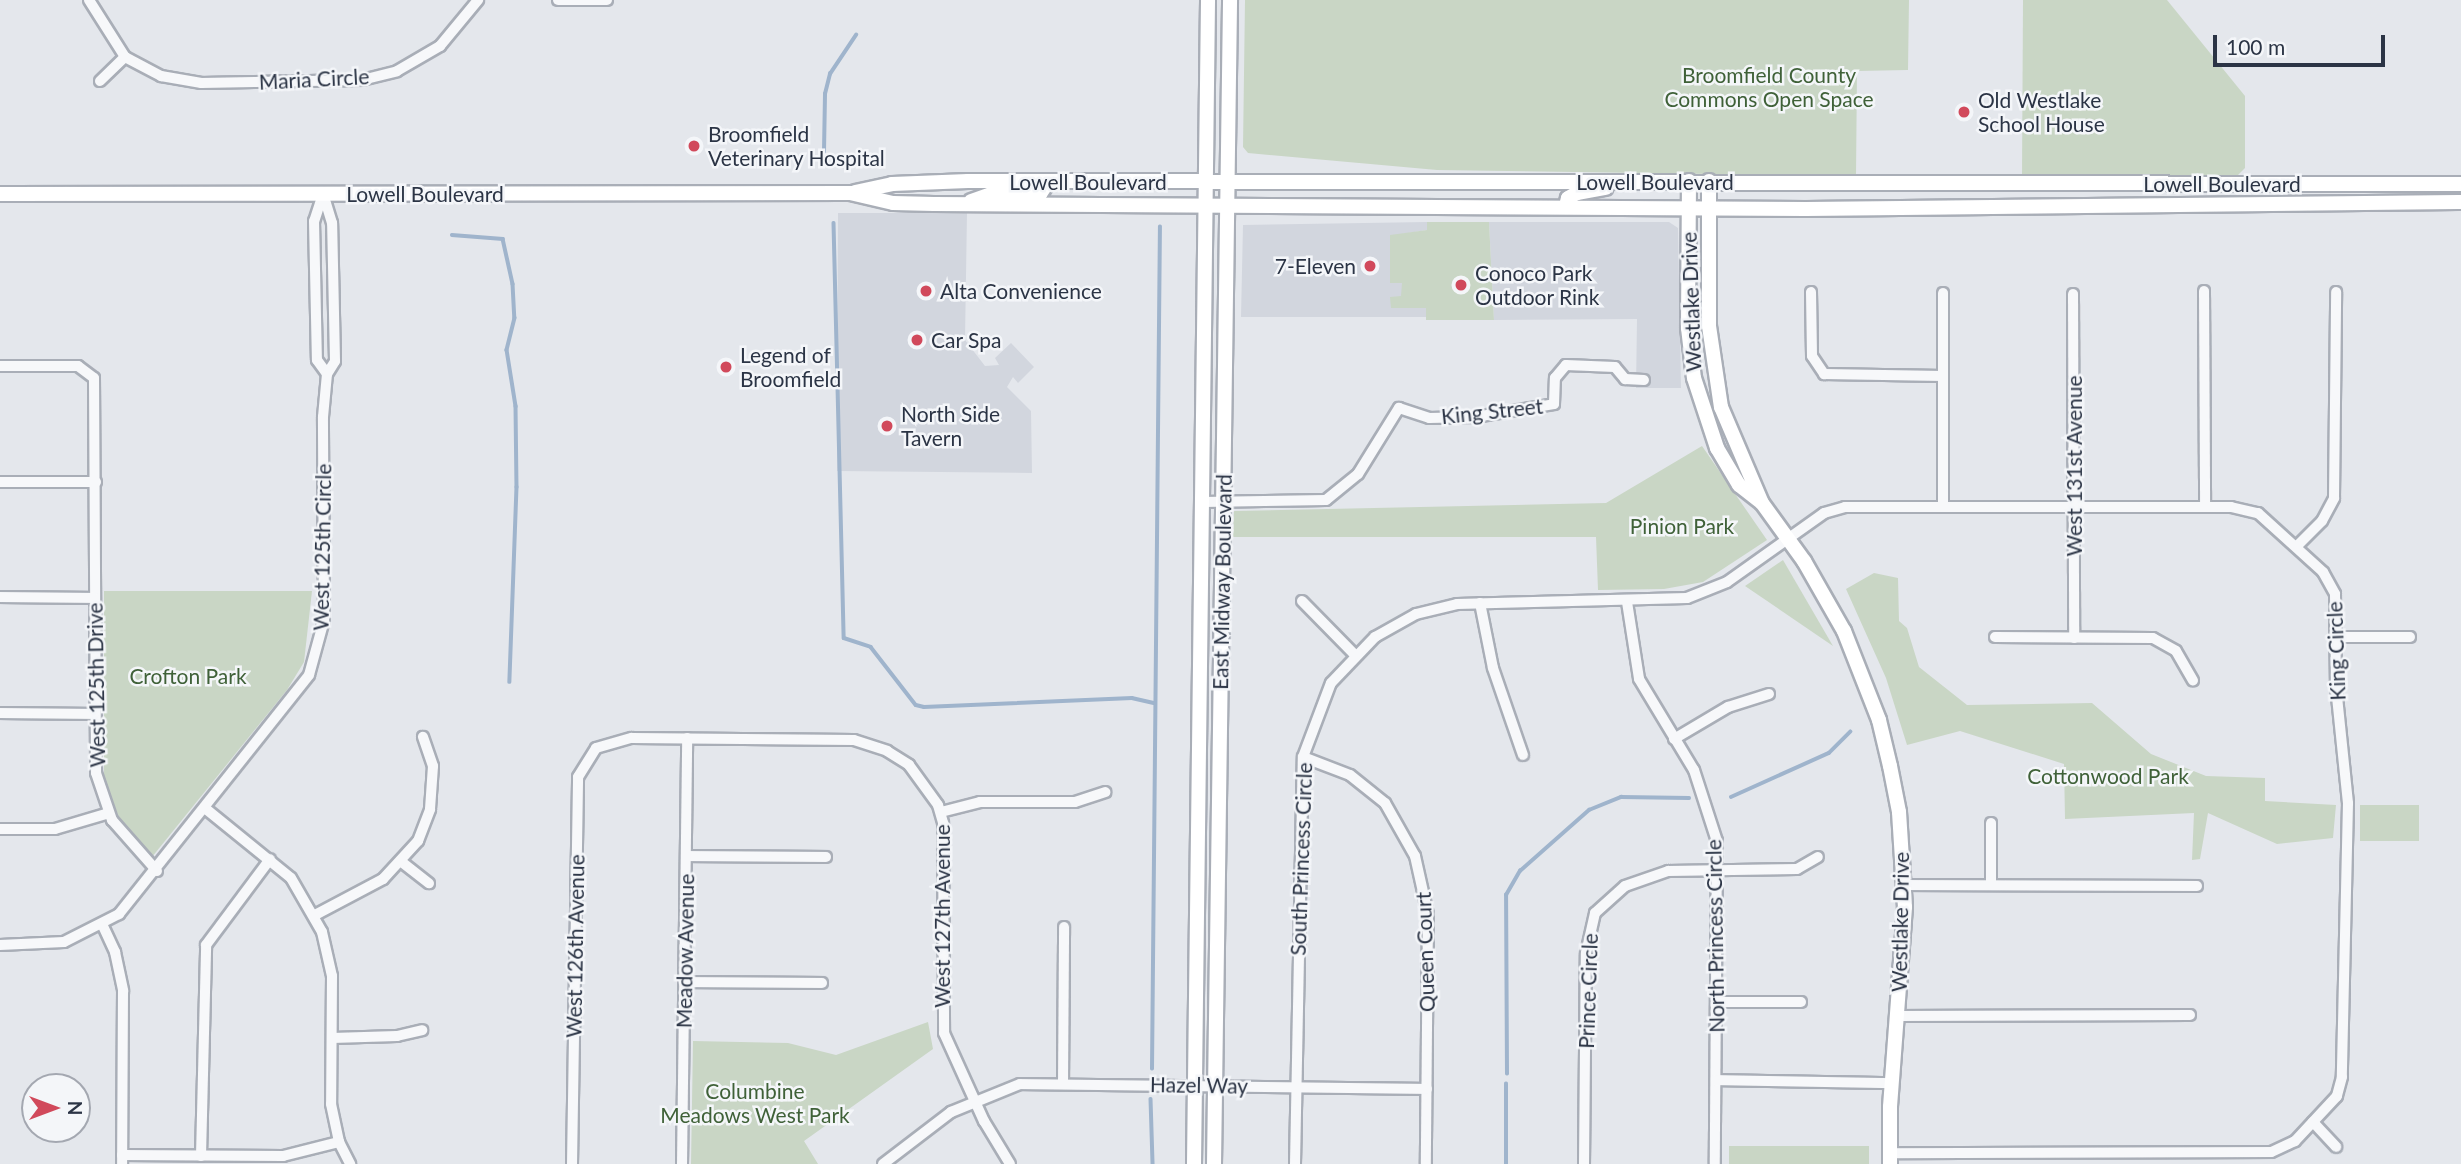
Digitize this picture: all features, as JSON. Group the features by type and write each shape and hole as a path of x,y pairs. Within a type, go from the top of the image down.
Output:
{"main road":[{"name":"East Midway Boulevard","path":"1194,1164 1208,0"},
{"name":"East Midway Boulevard","path":"1214,1164 1230,0"},
{"path":"1566,206 1568,198 1577,193 1641,181"},
{"name":"Westlake Drive","path":"1689,181 1688,328 1694,378 1717,448 1739,485 1762,503"},
{"name":"Westlake Drive","path":"1709,181 1709,326 1716,386 1731,436 1762,503 1789,539 1844,631 1879,720 1899,811 1904,885 1891,1083 1890,1158"},
{"name":"Lowell Boulevard","path":"0,194 850,193 892,184 1048,182 2461,184"},
{"path":"963,204 991,194 1040,194 1048,182"},
{"path":"2166,203 2243,197 2249,195 2252,184"},
{"name":"Lowell Boulevard","path":"850,193 893,203 963,204 1709,207 2461,202"}],"street":[{"path":"89,0 125,57 100,81"},
{"name":"Maria Circle","path":"125,57 162,76 201,83 362,80 397,71 440,46 478,0"},
{"path":"558,0 607,0"},
{"name":"West 125th Circle","path":"323,194 314,221 317,360 327,374"},
{"name":"West 125th Circle","path":"206,809 299,691 321,639 327,374 335,361 332,223 323,194"},
{"path":"2204,291 2205,507"},
{"path":"1811,292 1812,356 1824,374 1943,376"},
{"path":"2297,546 2327,513 2334,498 2336,292"},
{"path":"1943,293 1943,507"},
{"name":"West 131st Avenue","path":"2073,294 2074,638"},
{"name":"King Street","path":"1203,502 1326,500 1358,474 1399,408 1429,418 1475,417 1554,404 1555,378 1566,365 1615,367 1625,379 1644,380"},
{"path":"0,366 78,366 90,372 97,386 96,482 0,482"},
{"name":"West 125th Drive","path":"96,482 96,773 109,813 124,838 157,871"},
{"name":"King Circle","path":"1789,539 1833,509 2205,507 2258,513 2297,546 2332,585 2336,687 2348,803 2342,1077 2337,1096 2286,1147 2263,1152 1890,1158"},
{"name":"South Princess Circle","path":"1295,1164 1303,757 1320,704 1354,655 1375,637 1416,614 1479,603 1628,602 1704,593 1727,582 1789,539"},
{"path":"0,597 95,598"},
{"path":"1302,601 1354,655"},
{"name":"North Princess Circle","path":"1628,602 1639,678 1707,801 1718,869 1715,1164"},
{"path":"1479,603 1488,650 1523,755"},
{"path":"2336,638 2410,637"},
{"path":"1995,638 2162,641 2176,651 2193,681"},
{"path":"1674,739 1728,707 1769,694"},
{"path":"0,713 94,714"},
{"path":"315,915 383,879 403,863 418,841 430,809 433,766 423,737"},
{"name":"West 127th Avenue","path":"609,742 687,738 854,740 901,758 920,777 941,812 944,1033 974,1101 1010,1164"},
{"name":"Meadow Avenue","path":"682,1164 687,738"},
{"name":"West 126th Avenue","path":"572,1164 577,787 585,760 609,742"},
{"name":"Queen Court","path":"1303,757 1350,775 1379,797 1394,814 1415,856 1428,914 1426,1164"},
{"path":"941,812 980,802 1074,802 1105,792"},
{"path":"0,945 64,942 103,926 135,900 206,809 291,878 315,915 332,976 331,1104 339,1142 350,1164"},
{"path":"0,829 55,829 109,813"},
{"path":"1991,823 1991,885"},
{"path":"686,856 826,857"},
{"name":"Prince Circle","path":"1584,1164 1586,953 1595,913 1612,894 1647,877 1718,869 1797,869 1818,857"},
{"path":"201,1156 206,944 270,859"},
{"path":"403,863 429,883"},
{"path":"1904,885 2197,886"},
{"path":"103,926 115,952 123,991 122,1159 283,1156 339,1142"},
{"path":"1063,1084 1065,927"},
{"path":"684,982 822,983"},
{"path":"1717,1002 1801,1002"},
{"path":"1897,1016 2190,1015"},
{"path":"332,1038 397,1036 422,1030"},
{"path":"1716,1080 1891,1083"},
{"name":"Hazel Way","path":"883,1164 974,1101 1020,1084 1195,1084 1427,1089"},
{"path":"2313,1122 2336,1147"}],"shaded area":[{"path":"838,213 967,213 965,340 985,366 999,365 995,358 1011,343 1034,367 1018,383 1013,377 1007,387 1031,411 1032,473 837,471"},
{"path":"1427,222 1427,230 1390,236 1390,283 1402,283 1402,296 1426,308 1426,317 1241,317 1243,225"},
{"path":"1489,222 1669,222 1678,228 1681,388 1636,388 1637,319 1494,320"}],"green space":[{"name":"Broomfield County Commons Open Space","path":"1245,0 1909,0 1908,70 1857,71 1856,176 1437,170 1248,153 1243,147"},
{"path":"2023,0 2167,0 2245,96 2245,168 2237,176 2022,176"},
{"path":"1427,222 1489,222 1494,320 1426,320 1426,308 1391,308 1390,297 1401,296 1402,283 1390,283 1390,235 1427,230"},
{"name":"Pinion Park","path":"1702,446 1767,540 1703,582 1664,589 1598,590 1596,537 1233,537 1234,511 1606,503"},
{"path":"1783,560 1833,646 1745,586"},
{"name":"Cottonwood Park","path":"1874,573 1898,578 1899,621 1907,628 1919,667 1967,705 2092,703 2151,754 2206,776 2265,778 2265,801 2336,805 2333,838 2277,844 2208,813 2200,859 2192,860 2194,813 2065,819 2064,764 1960,731 1907,745 1886,678 1846,589"},
{"name":"Crofton Park","path":"104,591 312,591 304,662 287,690 152,857 126,832 104,784"},
{"path":"2360,805 2419,805 2419,841 2360,841"},
{"name":"Columbine Meadows West Park","path":"928,1022 933,1049 804,1141 818,1164 691,1164 693,1041 788,1043 836,1055"},
{"path":"1729,1146 1869,1146 1869,1164 1729,1164"}],"waterway":[{"path":"824,152 825,94 830,74 856,35"},
{"path":"834,223 844,638 871,647 916,705 924,707 1132,698 1153,703"},
{"path":"1152,1069 1160,227"},
{"path":"452,235 503,239 513,284 515,318 507,350 516,406 517,487 510,682"},
{"path":"1731,797 1829,753 1850,732"},
{"path":"1507,1074 1506,895 1520,871 1589,810 1621,797 1689,798"},
{"path":"1506,1084 1506,1164"},
{"path":"1151,1099 1153,1164"}],"place":[{"name":"Old Westlake School House","path":"1964,112"},
{"name":"Broomfield Veterinary Hospital","path":"694,146"},
{"name":"7-Eleven","path":"1370,266"},
{"name":"Conoco Park Outdoor Rink","path":"1461,285"},
{"name":"Alta Convenience","path":"926,291"},
{"name":"Car Spa","path":"917,340"},
{"name":"Legend of Broomfield","path":"726,367"},
{"name":"North Side Tavern","path":"887,426"}]}
